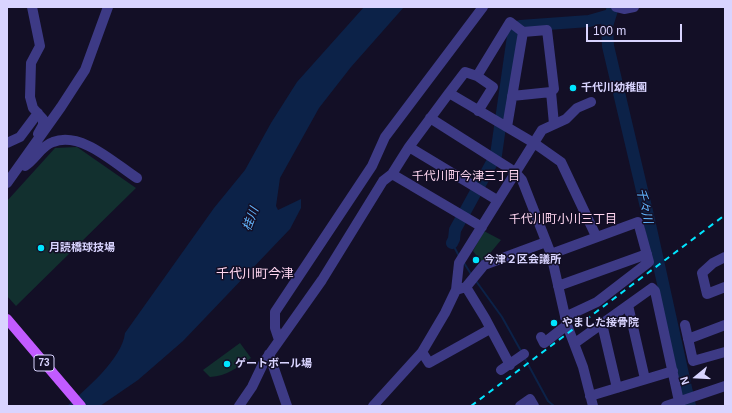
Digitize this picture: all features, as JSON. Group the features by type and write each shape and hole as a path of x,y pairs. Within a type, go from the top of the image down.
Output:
{"main road":[{"name":"73","path":"7,319 81,406"}],"street":[{"path":"32,7 40,46 31,63 30,97 33,108 43,119 43,124 31,147 32,149"},
{"path":"7,183 32,149 85,70 108,7"},
{"path":"278,340 275,328 275,312 372,166 385,137 483,7"},
{"path":"620,8 634,7"},
{"path":"477,76 510,22 523,32 547,30 554,89 551,92 554,124"},
{"path":"507,127 523,32"},
{"path":"242,405 269,354 322,280 383,181 392,174 430,118 465,72 477,76 493,87 478,111"},
{"path":"512,96 551,92"},
{"path":"449,93 534,143 561,162 596,236"},
{"path":"523,355 505,368 486,318 461,289 459,263 542,130 566,119 577,108 591,102"},
{"path":"7,143 20,137 38,113"},
{"path":"430,118 515,172 526,188 551,254 566,321 575,343 591,401 617,388 673,371"},
{"path":"18,168 27,165 52,142 70,139 80,141 137,178"},
{"path":"409,148 497,200"},
{"path":"392,174 482,227"},
{"path":"541,337 544,343 566,321 598,302 649,262 638,222 596,236 551,254"},
{"path":"373,406 422,352 461,289 484,265 546,242"},
{"path":"558,286 647,254"},
{"path":"725,257 713,263 702,273 708,294 725,287"},
{"path":"575,343 652,288 655,291 681,403"},
{"path":"628,305 645,379"},
{"path":"602,324 617,388"},
{"path":"685,325 693,361 725,352"},
{"path":"688,339 725,325"},
{"path":"422,352 429,363 490,329"},
{"path":"269,354 287,406"},
{"path":"666,406 681,403 725,386"},
{"path":"520,406 530,399 534,406"}],"green space":[{"name":"月読橋球技場","path":"77,147 136,188 16,306 7,296 7,201 55,148"},
{"path":"484,231 501,240 482,263 473,251"},
{"name":"ゲートボール場","path":"240,343 251,358 242,365 222,375 210,377 203,370"}],"water":[{"name":"桂川","path":"364,7 404,7 351,67 319,108 280,178 276,206 278,210 301,199 301,208 290,229 183,341 138,380 100,406 67,406 102,373 110,363 122,343 125,333 214,208 245,170 271,123 297,82"}],"waterway":[{"name":"千々川","path":"613,7 607,26 608,46 649,220 690,406"},
{"path":"452,243 455,230 496,155 513,36 520,26 589,21 610,15"},
{"path":"452,243 459,256"},
{"path":"464,263 471,274"},
{"path":"476,281 502,317 521,351"},
{"path":"524,357 548,401 554,406"}],"railway":[{"path":"471,406 725,215"}],"place":[{"name":"千代川幼稚園","path":"573,88"},
{"name":"月読橋球技場","path":"41,248"},
{"name":"今津２区会議所","path":"476,260"},
{"name":"やました接骨院","path":"554,323"},
{"name":"ゲートボール場","path":"227,364"}],"district":[{"name":"千代川町今津三丁目","path":"466,177"},
{"name":"千代川町小川三丁目","path":"563,220"},
{"name":"千代川町今津","path":"255,274"}]}
